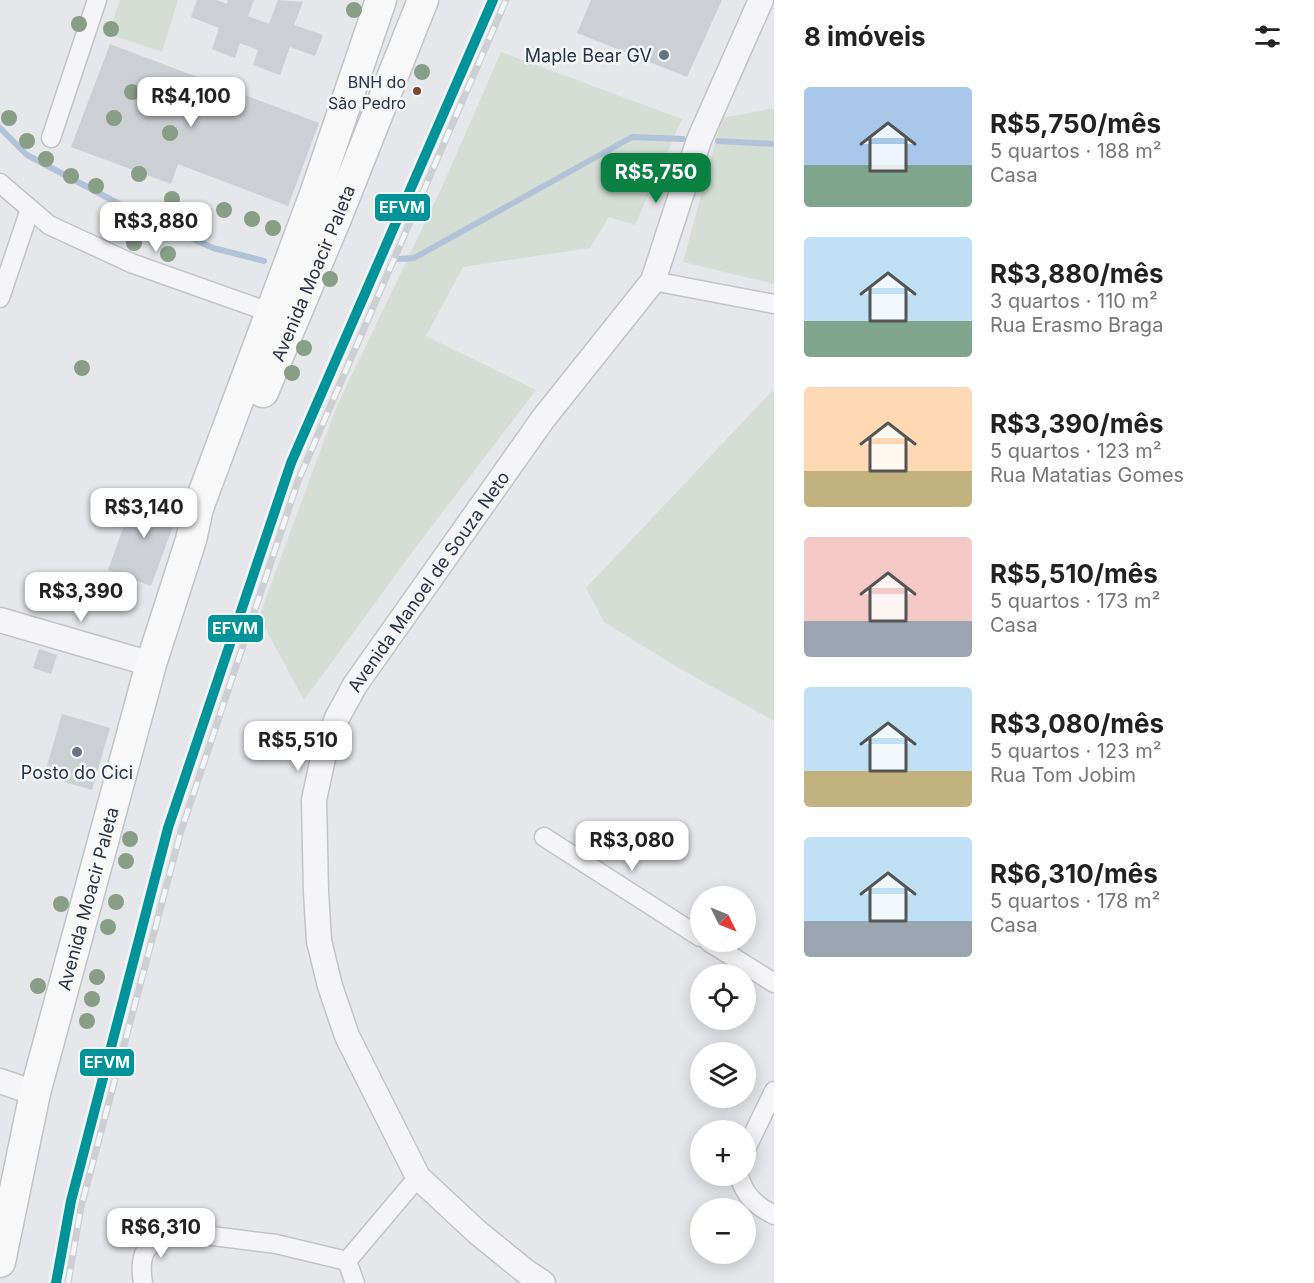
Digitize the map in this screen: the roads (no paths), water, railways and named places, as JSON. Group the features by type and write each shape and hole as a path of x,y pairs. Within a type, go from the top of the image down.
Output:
{"main road":[{"path":"380,4 419,9"},
{"name":"Avenida Moacir Paleta","path":"0,1262 35,1094 151,664 191,540 198,508 272,313 380,4"},
{"name":"Avenida Moacir Paleta","path":"191,540 213,512 333,227 419,9"}],"street":[{"path":"51,138 97,0"},
{"name":"Avenida Manoel de Souza Neto","path":"543,1283 477,1232 418,1177 347,1036 330,986 319,941 314,800 322,758 336,718 355,685 543,419 652,281 699,140 761,0"},
{"path":"0,183 50,225 131,263 272,313"},
{"path":"0,298 30,209"},
{"path":"652,281 774,303"},
{"path":"0,620 151,664"},
{"path":"544,837 690,931"},
{"path":"724,952 774,984"},
{"path":"0,1081 35,1094"},
{"path":"756,1128 774,1091"},
{"path":"347,1261 418,1177"},
{"path":"742,1186 754,1202 774,1215"},
{"path":"143,1283 140,1268 145,1250 158,1237 173,1231 276,1244 347,1261"},
{"path":"347,1261 356,1283"}],"waterway":[{"path":"0,128 27,155 144,217 213,248 264,261"},
{"path":"399,259 414,258 632,137 683,139"},
{"path":"718,141 774,144"}],"railway":[{"path":"68,1283 81,1207 181,831 298,481 506,0"}],"place":[{"name":"Maple Bear GV","path":"664,55"},
{"name":"BNH do São Pedro","path":"417,91"},
{"name":"Posto do Cici","path":"77,752"}]}
